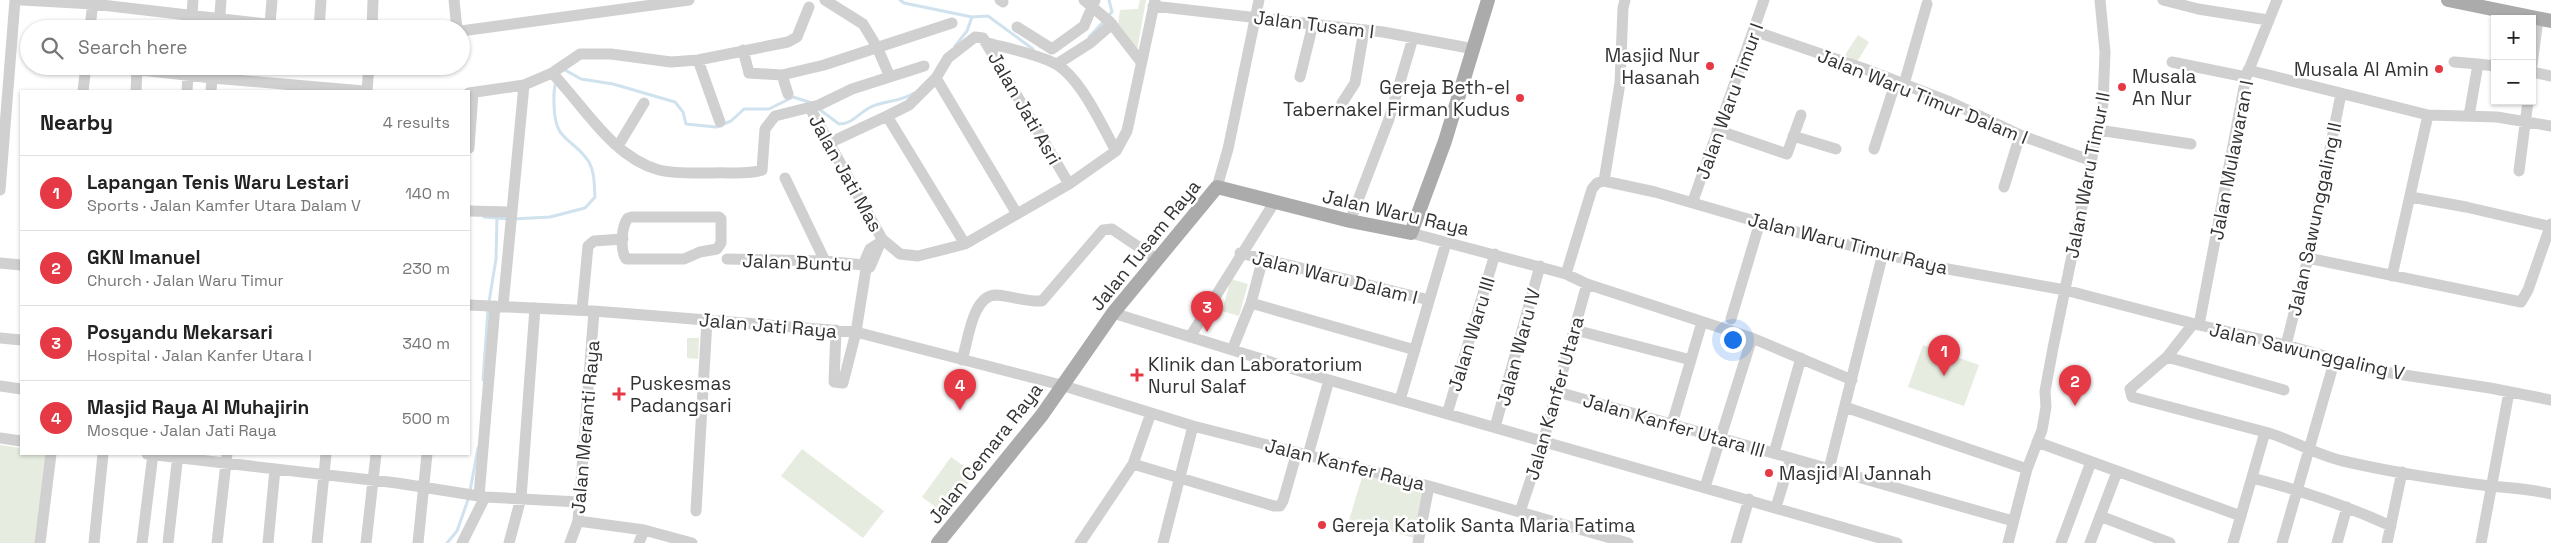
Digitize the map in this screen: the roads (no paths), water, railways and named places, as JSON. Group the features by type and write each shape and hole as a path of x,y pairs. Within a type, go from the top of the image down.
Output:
{"main road":[{"path":"1411,233 1445,141 1488,0"},
{"path":"2448,0 2545,20"},
{"name":"Jalan Waru Raya","path":"1217,187 1274,203 1411,233"},
{"name":"Jalan Tusam Raya","path":"1061,385 1113,313 1217,187"},
{"name":"Jalan Cemara Raya","path":"938,543 1042,416 1061,385"}],"street":[{"path":"0,190 4,87 15,0"},
{"path":"22,0 144,5 210,20"},
{"path":"192,15 193,0"},
{"path":"220,20 221,0"},
{"path":"270,20 272,0"},
{"path":"320,20 321,0"},
{"path":"372,20 373,0"},
{"path":"454,0 457,20"},
{"path":"604,0 606,12"},
{"path":"470,30 689,0"},
{"name":"Jalan Tusam Raya","path":"1217,187 1228,149 1259,0"},
{"path":"1566,274 1592,189 1597,183 1604,180 1620,83 1623,8 1625,0"},
{"name":"Jalan Waru Timur I","path":"1693,201 1764,0"},
{"name":"Jalan Waru Timur II","path":"2008,543 2026,469 2037,442 2046,407 2045,391 2103,104 2105,52 2100,0"},
{"path":"2162,0 2198,9 2268,20"},
{"name":"Jalan Mulawaran I","path":"2196,324 2247,74 2277,0"},
{"path":"470,120 471,93 524,85 555,76 574,56 587,53 610,54 660,62 698,60 792,41 797,38 803,22 806,4 816,8 824,1 863,24 877,47 890,77"},
{"path":"91,20 93,2"},
{"path":"836,330 834,382 843,383 856,332 864,267 870,267 880,242 900,254 918,256 965,244 1068,184 1116,151 1127,131 1140,62 1154,3"},
{"name":"Jalan Tusam I","path":"1154,3 1364,30 1474,49"},
{"path":"1017,26 1052,49 1084,26 1093,4 1111,23 1140,62"},
{"path":"1874,149 1900,83 1927,4"},
{"path":"2533,60 2545,20"},
{"path":"743,50 749,73 782,75 810,70 952,23"},
{"path":"1057,64 1090,43 1111,23"},
{"path":"1300,77 1313,24"},
{"path":"1342,103 1356,79 1364,30"},
{"name":"Jalan Waru Timur Dalam I","path":"1754,31 1950,102 2020,135 2092,161"},
{"name":"Jalan Jati Asri","path":"936,78 948,58 975,37 983,38 988,43 1004,76 1068,184"},
{"path":"1350,221 1389,119 1413,38"},
{"path":"988,43 1027,53 1057,64 1075,81 1116,151"},
{"path":"698,60 720,122"},
{"path":"2172,62 2247,74 2428,115 2469,116 2525,121 2551,126"},
{"path":"2454,62 2491,66"},
{"path":"2469,116 2478,64"},
{"path":"555,76 590,120 618,146 645,164 662,171 701,173 761,171 764,161 764,135 769,121 778,115 813,107 852,90 924,66"},
{"path":"2536,73 2551,76"},
{"path":"83,90 85,75"},
{"path":"136,90 137,75"},
{"path":"187,90 188,75 354,90"},
{"path":"211,90 212,75"},
{"path":"366,90 368,75"},
{"path":"782,75 788,94"},
{"path":"828,144 909,105 936,78 1017,214"},
{"path":"462,543 476,496 494,306 511,216 524,85"},
{"name":"Jalan Sawunggaling II","path":"2286,345 2308,258 2341,94"},
{"path":"618,146 644,103"},
{"path":"2519,172 2527,105"},
{"name":"Jalan Jati Mas","path":"813,107 828,144 880,242"},
{"path":"1717,130 1787,154 1800,115"},
{"path":"2392,276 2428,115"},
{"path":"887,116 965,244"},
{"path":"2098,130 2191,144"},
{"path":"2004,187 2020,135"},
{"path":"1793,136 1836,149"},
{"path":"785,178 825,261"},
{"name":"Jalan Waru Timur Raya","path":"1604,180 1693,201 1760,222 1942,268 2065,290 2196,324"},
{"path":"2308,258 2522,302 2547,243 2550,225 2411,197"},
{"path":"1190,337 1240,254 1274,203"},
{"path":"470,211 511,216"},
{"path":"632,217 717,217 721,219 720,246 700,252 687,259 626,259 623,239 625,220 632,217"},
{"path":"1731,319 1760,222"},
{"path":"962,360 976,310 986,297 994,295 1042,301 1049,296 1103,230 1112,229 1158,260"},
{"name":"Jalan Waru Raya","path":"1411,233 1566,274 1587,284 1752,338 1852,380"},
{"path":"582,310 588,246 594,241 623,239"},
{"path":"1400,400 1446,242"},
{"path":"1829,469 1883,253"},
{"name":"Jalan Waru Dalam I","path":"1240,254 1263,258 1429,300"},
{"name":"Jalan Waru III","path":"1447,414 1495,254"},
{"path":"1232,350 1251,303 1263,258"},
{"name":"Jalan Buntu","path":"727,259 825,261 864,267"},
{"path":"0,263 20,265"},
{"name":"Jalan Waru IV","path":"1495,427 1540,266"},
{"name":"Jalan Kanfer Utara","path":"1520,512 1558,392 1587,284"},
{"path":"1251,303 1415,350"},
{"name":"Jalan Jati Raya","path":"470,305 582,310 856,332 1061,385"},
{"path":"509,543 521,498 534,308"},
{"name":"Jalan Meranti Raya","path":"570,543 578,521 594,311"},
{"path":"1113,313 1329,380 1897,543"},
{"path":"696,511 707,320"},
{"path":"1672,424 1702,322"},
{"path":"2196,324 2166,356 2130,389 2132,397 2265,432 2310,449 2315,453 2343,461 2402,472 2551,494"},
{"name":"Jalan Sawunggaling V","path":"2196,324 2286,345 2378,371 2551,400"},
{"path":"1574,330 1691,360"},
{"path":"0,338 20,340"},
{"path":"1705,487 1752,338"},
{"path":"2166,356 2284,390"},
{"path":"1774,453 1801,358"},
{"path":"2282,543 2299,490 2335,359"},
{"path":"1133,464 1274,506 1280,506 1284,502 1303,454 1329,380"},
{"name":"Jalan Kanfer Raya","path":"1061,385 1193,426 1429,486 1628,543"},
{"path":"0,386 20,388"},
{"name":"Jalan Kanfer Utara III","path":"1558,392 2013,521"},
{"path":"2480,543 2509,392"},
{"path":"1845,407 2026,469"},
{"path":"1080,543 1133,464 1151,413"},
{"path":"1163,543 1193,426"},
{"path":"2233,543 2265,432"},
{"path":"0,438 20,441"},
{"path":"2037,442 2241,516"},
{"path":"40,543 51,455"},
{"path":"94,543 103,455"},
{"path":"142,543 152,455"},
{"path":"165,455 227,458 275,469 373,480 476,496 579,502"},
{"path":"317,543 326,455"},
{"path":"366,543 376,455"},
{"path":"418,543 427,455"},
{"path":"168,543 178,456"},
{"path":"217,543 227,458"},
{"name":"Jalan Kanfer Utara III","path":"1776,507 1791,458"},
{"path":"2061,543 2091,462"},
{"path":"268,543 275,469"},
{"path":"2090,543 2117,472"},
{"path":"2387,543 2402,472"},
{"path":"2252,478 2299,490 2348,507 2390,526"},
{"path":"1418,543 1429,486"},
{"path":"1736,543 1749,499"},
{"path":"2337,543 2348,507"},
{"path":"2100,516 2170,543"},
{"path":"578,521 644,530 692,543"},
{"path":"639,543 644,530"}],"waterway":[{"path":"900,0 904,3 972,17 988,16 1033,49"},
{"path":"1108,16 1112,12 1109,0"},
{"path":"955,46 967,31 972,17"},
{"path":"1089,37 1104,21"},
{"path":"565,70 581,79 613,84 675,102 683,112 686,124 716,127 731,121 744,109 769,109 793,97 812,103"},
{"path":"514,219 550,217 585,208 595,197 593,175 589,162 561,133 558,127 554,105 556,82"},
{"path":"819,109 839,124 844,124 874,105 903,98 914,93"},
{"path":"484,217 508,219"},
{"path":"489,302 496,259 497,218"},
{"path":"483,380 488,309"},
{"path":"470,491 478,448"},
{"path":"447,543 457,531 469,497"}],"place":[{"name":"Masjid Nur Hasanah","path":"1710,66"},
{"name":"Musala Al Amin","path":"2439,69"},
{"name":"Musala An Nur","path":"2122,87"},
{"name":"Gereja Beth-el Tabernakel Firman Kudus","path":"1520,98"},
{"name":"Posyandu Mekarsari","path":"1207,332"},
{"name":"Klinik dan Laboratorium Nurul Salaf","path":"1137,375"},
{"name":"Lapangan Tenis Waru Lestari","path":"1944,376"},
{"name":"Puskesmas Padangsari","path":"619,394"},
{"name":"GKN Imanuel","path":"2075,406"},
{"name":"Masjid Raya Al Muhajirin","path":"960,410"},
{"name":"Masjid Al Jannah","path":"1769,473"},
{"name":"Gereja Katolik Santa Maria Fatima","path":"1322,525"}]}
